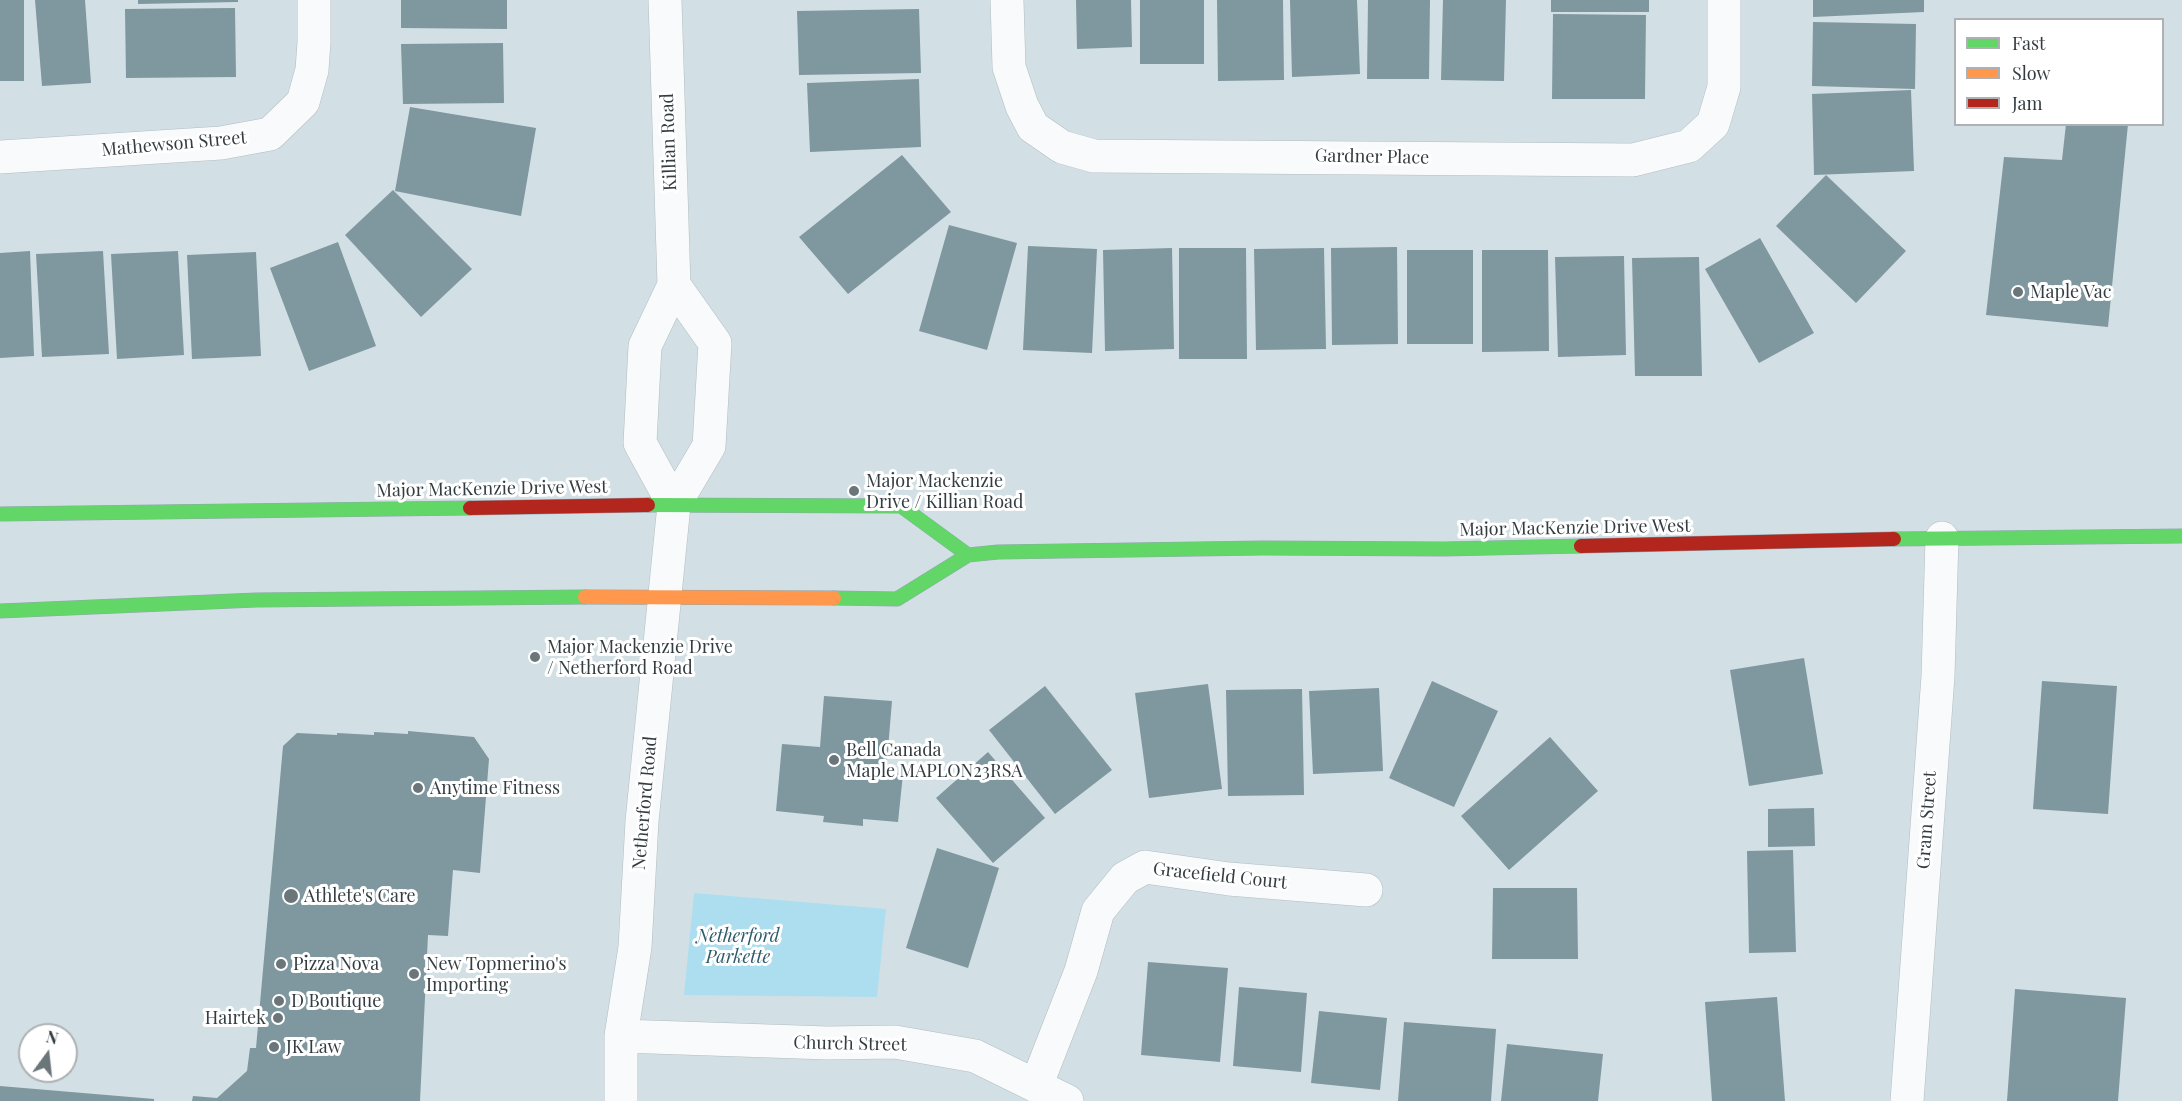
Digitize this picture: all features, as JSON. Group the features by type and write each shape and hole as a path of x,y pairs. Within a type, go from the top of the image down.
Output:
{"main road":[{"name":"Major MacKenzie Drive West","path":"0,514 674,505 901,506 968,555"},
{"name":"Major MacKenzie Drive West","path":"0,611 256,600 666,596 897,598 968,555 998,552 1456,548 1942,538 2182,536"}],"street":[{"name":"Mathewson Street","path":"0,157 221,143 270,134 303,102 312,70 314,0"},
{"name":"Killian Road","path":"665,0 674,285 645,346 640,443 674,505"},
{"name":"Gardner Place","path":"1007,0 1009,68 1022,105 1033,127 1062,147 1094,156 1633,160 1689,146 1713,124 1724,87 1724,0"},
{"path":"674,285 715,343 709,446 674,505"},
{"name":"Netherford Road","path":"621,1101 621,1036 635,947 642,821 674,505"},
{"name":"Gram Street","path":"1907,1101 1938,676 1942,538"},
{"name":"Gracefield Court","path":"1036,1086 1081,970 1098,912 1125,878 1146,867 1229,879 1366,890"},
{"name":"Church Street","path":"621,1036 806,1043 895,1042 975,1056 1067,1101"}],"green space":[{"name":"Netherford Parkette","path":"694,893 886,909 877,997 684,995"}],"building":[{"path":"0,0 24,0 24,81 0,81"},
{"path":"35,0 85,0 91,83 42,86"},
{"path":"138,0 238,0 238,2 138,4"},
{"path":"401,0 507,0 507,29 401,28"},
{"path":"1076,0 1131,0 1132,47 1077,49"},
{"path":"1140,0 1204,0 1204,64 1140,64"},
{"path":"1217,0 1283,0 1284,80 1218,81"},
{"path":"1290,0 1357,0 1360,74 1292,77"},
{"path":"1368,0 1430,0 1429,79 1367,79"},
{"path":"1443,0 1506,0 1504,81 1441,80"},
{"path":"1551,0 1649,0 1649,12 1551,12"},
{"path":"1813,0 1924,0 1924,12 1813,17"},
{"path":"235,8 236,77 126,78 125,9"},
{"path":"919,9 921,73 799,75 797,11"},
{"path":"1553,14 1646,15 1645,99 1552,99"},
{"path":"1813,22 1916,24 1915,89 1812,86"},
{"path":"503,43 504,103 403,104 401,44"},
{"path":"919,79 921,147 810,152 807,83"},
{"path":"1911,90 1914,171 1814,175 1812,94"},
{"path":"410,107 536,128 521,216 395,191"},
{"path":"2066,126 2128,126 2108,327 1986,315 2004,157 2062,160"},
{"path":"902,155 951,212 848,294 799,237"},
{"path":"1826,175 1906,251 1856,303 1776,226"},
{"path":"393,190 472,269 421,317 345,235"},
{"path":"949,225 1017,243 987,350 919,331"},
{"path":"1760,238 1814,333 1759,363 1705,269"},
{"path":"338,242 376,346 309,371 270,268"},
{"path":"1028,246 1097,249 1092,353 1023,350"},
{"path":"1397,247 1398,344 1332,345 1331,248"},
{"path":"1172,248 1174,349 1105,351 1103,250"},
{"path":"1179,248 1246,248 1247,359 1179,359"},
{"path":"1324,248 1326,349 1256,350 1254,249"},
{"path":"1407,250 1473,250 1473,344 1407,344"},
{"path":"1482,250 1548,250 1549,351 1482,352"},
{"path":"30,251 34,356 0,358 0,253"},
{"path":"103,251 109,354 42,357 36,254"},
{"path":"178,251 184,355 117,359 111,254"},
{"path":"256,252 261,356 192,359 187,255"},
{"path":"1624,256 1626,355 1558,357 1555,257"},
{"path":"1699,257 1702,376 1635,376 1632,258"},
{"path":"1804,658 1823,774 1749,786 1730,670"},
{"path":"1432,681 1498,711 1454,807 1389,778"},
{"path":"2042,681 2117,686 2108,814 2033,809"},
{"path":"1208,684 1222,789 1149,798 1135,693"},
{"path":"1045,686 1112,770 1055,814 989,730"},
{"path":"1379,688 1383,771 1313,774 1309,691"},
{"path":"1302,689 1304,795 1228,796 1226,690"},
{"name":"Bell Canada Maple MAPLON23RSA","path":"824,696 892,701 886,773 903,774 898,822 863,819 863,826 823,822 824,816 776,811 782,744 820,747"},
{"path":"408,731 474,737 489,759 480,873 453,870 448,936 428,935 420,1101 192,1101 193,1096 217,1098 247,1071 250,1048 256,1048 283,746 297,733 374,735 374,732 408,734"},
{"path":"1550,737 1598,791 1509,870 1461,816"},
{"path":"988,752 1045,818 993,863 936,798"},
{"path":"1814,808 1815,846 1768,847 1768,809"},
{"path":"937,848 999,868 968,968 906,948"},
{"path":"1793,850 1796,952 1749,953 1747,851"},
{"path":"1493,888 1577,888 1578,959 1492,959"},
{"path":"1148,962 1228,968 1220,1062 1141,1055"},
{"path":"1239,987 1307,993 1301,1072 1233,1066"},
{"path":"2015,989 2126,998 2118,1101 2007,1101"},
{"path":"1777,997 1785,1101 1712,1101 1705,1002"},
{"path":"1319,1011 1387,1018 1380,1090 1311,1083"},
{"path":"1404,1022 1496,1029 1491,1101 1398,1101"},
{"path":"1507,1044 1603,1054 1598,1101 1501,1101"},
{"path":"0,1086 154,1099 154,1101 0,1101"}],"traffic: fast":[{"path":"648,505 901,506 968,555"},
{"path":"0,514 470,508"},
{"path":"1894,539 2182,536"},
{"path":"834,598 897,599 968,555 998,552 1581,546"},
{"path":"0,611 256,600 585,597"}],"traffic: slow":[{"path":"585,597 834,598"}],"traffic: jam":[{"path":"470,508 648,505"},
{"path":"1581,546 1894,539"}],"place":[{"name":"Maple Vac","path":"2018,292"},
{"name":"Major Mackenzie Drive / Killian Road","path":"854,491"},
{"name":"Major Mackenzie Drive / Netherford Road","path":"535,657"},
{"name":"Bell Canada Maple MAPLON23RSA","path":"834,760"},
{"name":"Anytime Fitness","path":"418,788"},
{"name":"Athlete's Care","path":"291,896"},
{"name":"Pizza Nova","path":"281,964"},
{"name":"New Topmerino's Importing","path":"414,974"},
{"name":"D Boutique","path":"279,1001"},
{"name":"Hairtek","path":"278,1018"},
{"name":"JK Law","path":"274,1047"}]}
